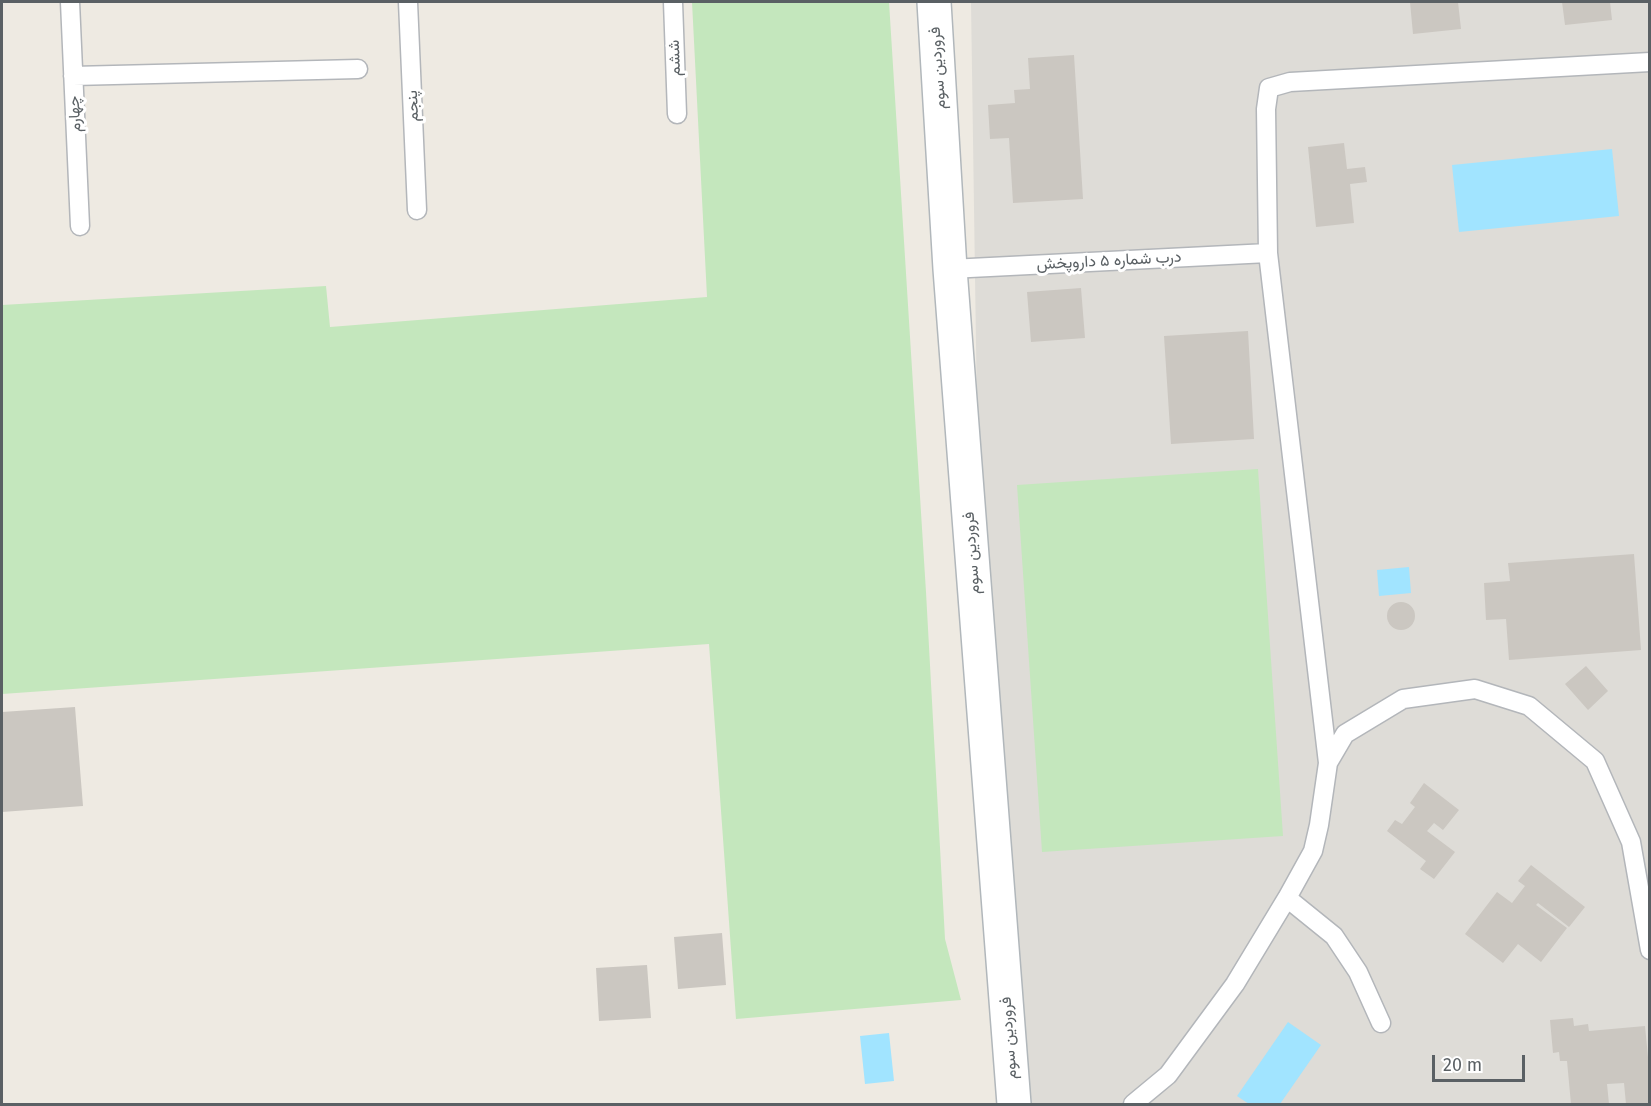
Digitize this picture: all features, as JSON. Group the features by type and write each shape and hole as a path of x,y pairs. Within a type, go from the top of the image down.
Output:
{"street":[{"name":"فروردین سوم","path":"934,2 950,269 1014,1104"}],"lane":[{"name":"چهارم","path":"70,2 80,226"},
{"name":"پنجم","path":"408,2 417,210"},
{"name":"ششم","path":"673,2 677,114"},
{"path":"1132,1104 1168,1075 1235,984 1287,898 1313,851 1328,763 1268,253 1266,109 1269,88 1290,82 1650,62"},
{"path":"73,76 358,69"},
{"name":"درب شماره ۵ داروپخش","path":"950,269 1268,253"},
{"path":"1328,763 1345,734 1403,699 1475,689 1529,706 1595,761 1631,843 1650,950"},
{"path":"1287,898 1334,936 1358,972 1381,1023"}],"shaded area":[{"path":"971,2 1649,2 1649,1104 1028,1104 978,481"}],"green space":[{"path":"692,2 889,2 945,939 961,1000 736,1019 709,644 2,694 2,305 326,286 330,327 707,297"},
{"path":"1258,469 1283,836 1042,852 1017,485"}],"water":[{"path":"1612,149 1619,216 1459,232 1452,165"},
{"path":"1409,567 1411,593 1379,596 1377,570"},
{"path":"1288,1022 1321,1045 1280,1104 1249,1104 1237,1096"},
{"path":"889,1033 894,1081 865,1084 860,1036"}],"building":[{"path":"1410,2 1458,2 1461,29 1413,34"},
{"path":"1562,2 1610,2 1612,20 1565,25"},
{"path":"1074,55 1083,199 1013,203 1009,138 990,139 988,105 1015,103 1014,90 1030,89 1028,58"},
{"path":"1344,143 1347,169 1365,167 1367,182 1350,184 1354,223 1316,227 1308,147"},
{"path":"1081,288 1085,338 1031,342 1027,292"},
{"path":"1248,331 1254,439 1171,444 1164,336"},
{"path":"1634,554 1641,650 1509,660 1506,619 1486,620 1484,583 1510,581 1508,563"},
{"path":"1401,602 1411,606 1415,616 1411,626 1401,630 1391,626 1387,616 1391,606"},
{"path":"1586,666 1608,691 1588,710 1565,684"},
{"path":"75,707 83,806 2,812 2,712"},
{"path":"1424,783 1459,810 1443,830 1434,823 1427,831 1455,852 1434,879 1420,869 1426,861 1387,831 1395,820 1402,824 1415,807 1410,803"},
{"path":"1531,865 1585,907 1569,927 1538,903 1536,905 1567,928 1541,962 1518,944 1503,963 1465,934 1497,892 1512,903 1525,886 1518,881"},
{"path":"722,933 726,985 678,989 674,937"},
{"path":"647,965 651,1018 599,1021 596,968"},
{"path":"1573,1018 1574,1026 1588,1024 1589,1031 1645,1026 1650,1104 1626,1104 1624,1083 1607,1084 1609,1104 1571,1104 1567,1061 1560,1061 1559,1052 1553,1053 1550,1020"}]}
